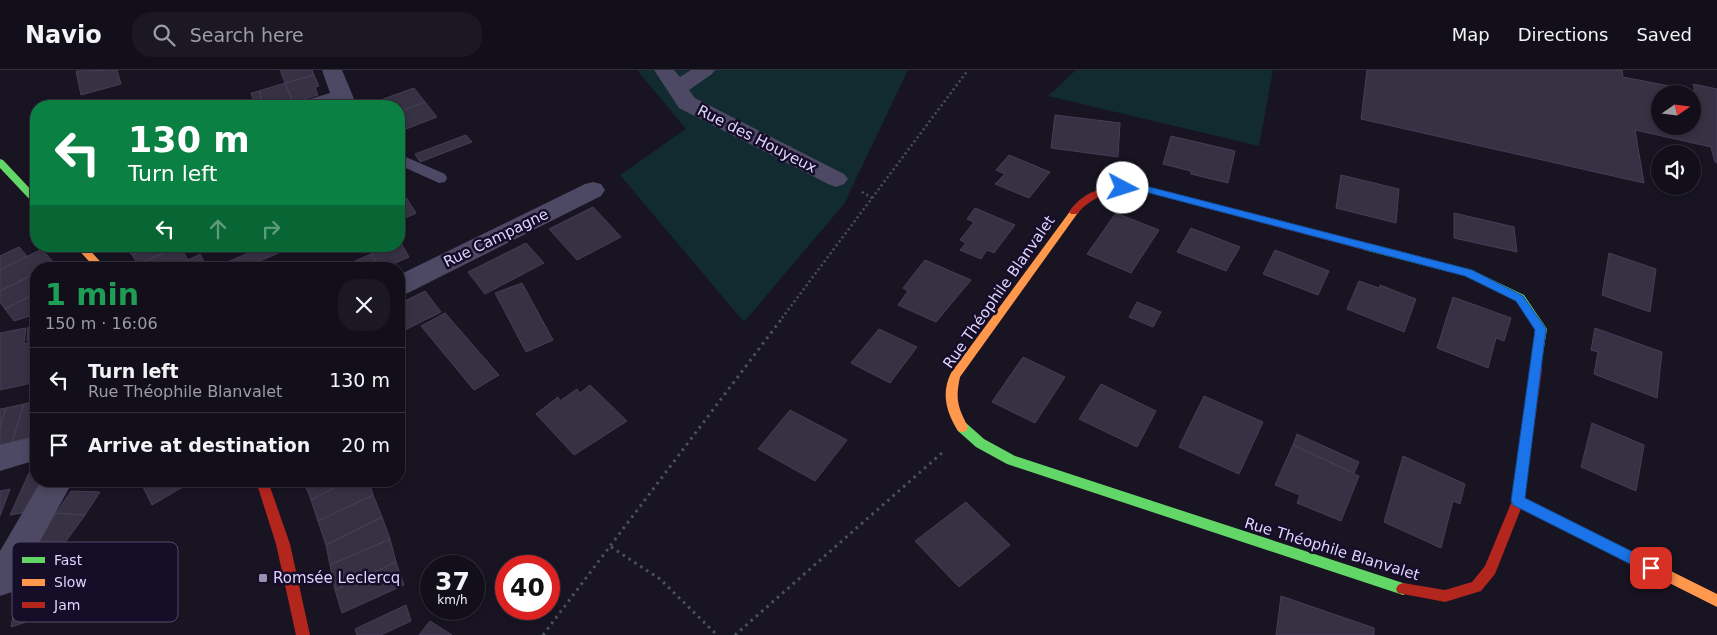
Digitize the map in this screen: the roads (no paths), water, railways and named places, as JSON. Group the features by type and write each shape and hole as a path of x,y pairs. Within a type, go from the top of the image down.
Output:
{"street":[{"path":"332,70 344,100"},
{"name":"Rue des Houyeux","path":"664,70 687,103 836,179"},
{"path":"677,88 705,70"},
{"path":"0,162 30,192"},
{"name":"Rue Théophile Blanvalet","path":"1138,187 1468,273 1520,298 1541,329 1518,501 1490,570 1476,588 1445,596 1403,590 1011,460 984,448 965,432 954,413 950,395 955,376 1081,202 1109,188 1138,187"},
{"name":"Rue Campagne","path":"405,283 593,190"},
{"path":"86,252 95,262"},
{"path":"0,458 30,450"},
{"path":"23,542 55,487"},
{"path":"264,487 283,544 303,635"},
{"path":"1518,501 1717,601"},
{"path":"0,581 12,560"}],"lane":[{"path":"405,162 438,178"}],"place":[{"name":"Romsée Leclercq","path":"263,578"}]}
